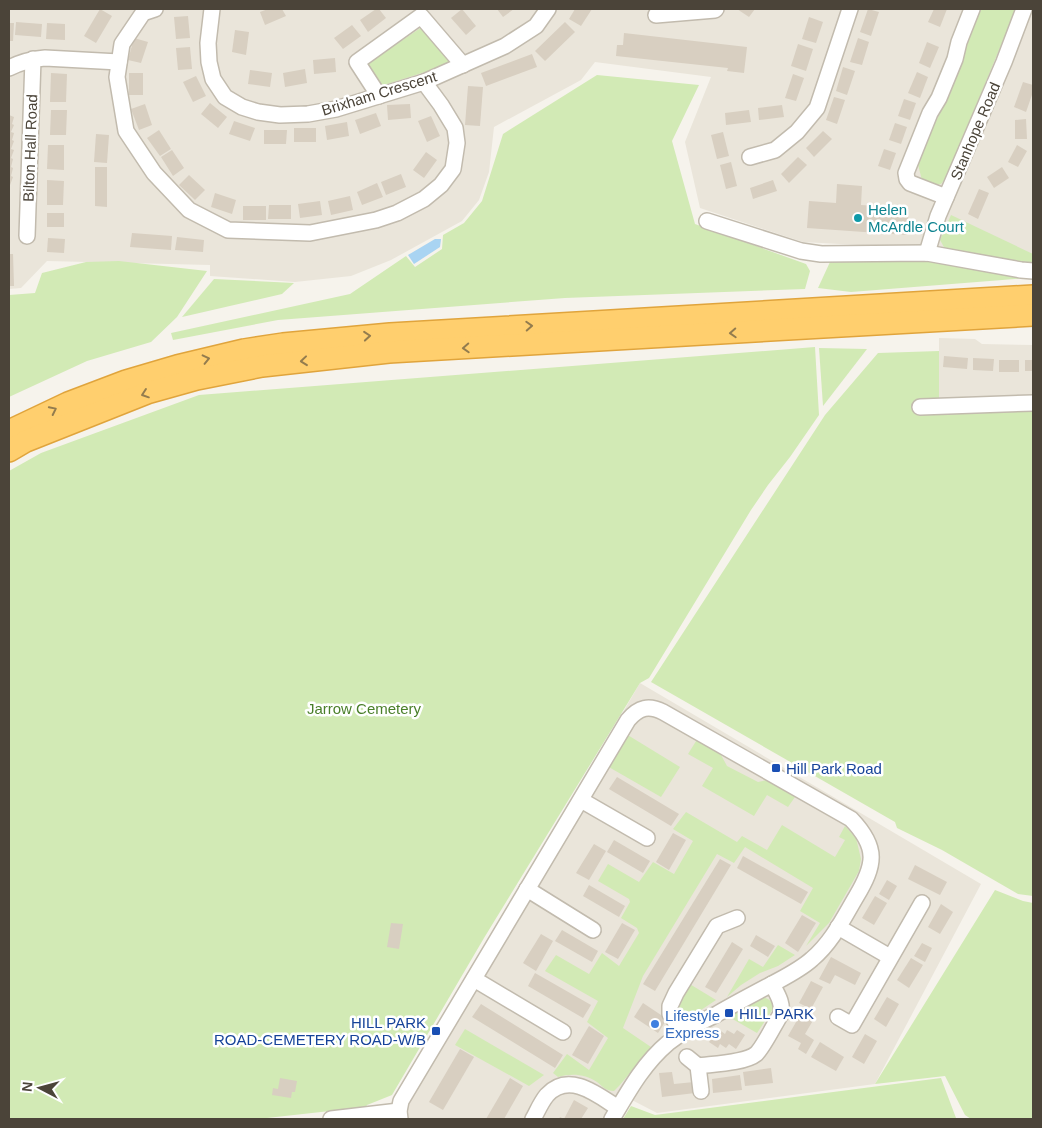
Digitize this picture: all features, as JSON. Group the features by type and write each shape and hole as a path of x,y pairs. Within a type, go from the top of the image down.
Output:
{"highway":[{"path":"763,321 846,300 1033,283"},
{"path":"9,451 26,441 147,393 197,379 262,366 389,352 763,321 1033,296"},
{"path":"9,432 68,403 126,381 178,366 268,346 390,334 669,318 763,321 1033,316"},
{"path":"763,321 822,334 893,334 1033,329"}],"street":[{"path":"154,9 143,13 122,44 116,78 126,131 154,173 189,210 228,230 310,233 376,220 397,213 424,199 441,185 453,169 457,143 455,128 424,82"},
{"name":"Brixham Crescent","path":"212,9 208,43 209,62 213,79 225,97 242,107 258,112 280,115 308,114 336,109 424,82 505,46 536,26 548,9"},
{"path":"656,15 716,9"},
{"path":"750,157 775,150 797,132 817,108 850,9"},
{"path":"946,197 910,183 906,173 930,113 940,98 972,9"},
{"name":"Stanhope Road","path":"927,253 938,216 1004,62 1024,9"},
{"path":"379,96 357,62 421,16 463,65"},
{"path":"9,68 18,63 45,58 119,62"},
{"name":"Bilton Hall Road","path":"27,236 33,59"},
{"path":"707,221 790,249 811,253 927,253 1033,271"},
{"path":"920,407 1033,403"},
{"path":"331,1119 399,1115 401,1101 628,720 634,713 649,708 664,712 851,819 860,828 870,848 872,860 869,871 865,882 838,927 824,948 812,960 772,984 691,1027 668,1044 650,1061 635,1080 615,1114 585,1088 574,1085 562,1086 553,1090 546,1096 533,1119"},
{"path":"580,800 647,838"},
{"path":"527,889 593,930"},
{"path":"838,1017 852,1025 922,903"},
{"path":"683,1033 670,1014 670,1006 676,993 717,926 738,918"},
{"path":"838,927 890,958"},
{"path":"474,979 562,1032"},
{"path":"702,1091 692,1062 741,1061 758,1053 781,1014 781,1001 772,984"}],"shaded area":[{"path":"9,9 1033,9 1033,268 913,248 803,242 700,208 685,142 711,77 595,62 581,80 494,127 489,172 479,200 462,221 391,260 351,276 295,282 210,276 210,265 47,261 21,288 9,289"},
{"path":"939,338 975,339 982,344 1033,345 1033,410 939,412"},
{"path":"640,683 981,884 875,1084 657,1113 630,1099 615,1119 397,1119 394,1104"}],"green space":[{"path":"979,9 1016,9 946,178 941,184 936,185 922,180 917,161 951,92"},
{"path":"422,27 448,55 448,62 444,66 381,86 367,64"},
{"path":"597,75 699,85 672,141 695,224 806,264 810,271 805,289 565,298 278,320 173,340 171,333 350,294 406,256 415,267 442,249 443,235 464,223 482,201 503,134"},
{"path":"951,215 1033,254 1033,262 1022,263 945,249 940,240"},
{"path":"933,259 1028,278 851,292 818,288 830,262 840,260"},
{"path":"119,261 207,271 177,317 151,342 87,361 9,397 9,295 35,293 42,273 86,262"},
{"path":"214,279 294,283 282,294 182,317"},
{"name":"Jarrow Cemetery","path":"815,347 819,415 751,510 649,678 640,683 484,938 392,1095 366,1107 258,1119 9,1119 9,471 41,453 199,395"},
{"path":"819,348 867,349 823,406"},
{"path":"939,351 939,412 1033,410 1033,896 1018,894 942,850 897,828 895,822 651,682 825,415 878,353"},
{"path":"626,734 680,767 661,797 607,766"},
{"path":"698,738 721,755 727,766 758,782 767,780 795,797 788,807 767,795 754,816 702,786 713,768 688,754"},
{"path":"686,812 737,842 742,836 767,850 782,825 835,857 845,840 839,837 845,826 856,838 861,859 859,871 829,923 806,946 820,923 800,911 813,888 745,847 734,863 717,854 643,976 623,1028 651,1047 614,1091 583,1076 568,1075 558,1077 553,1073 567,1054 589,1070 608,1038 587,1022 598,1001 545,971 556,955 589,974 602,953 619,966 639,933 637,928 621,918 630,902 629,899 598,881 608,864 639,882 653,862 674,874 693,841 673,829"},
{"path":"995,890 1033,903 1033,1119 971,1119 965,1115 945,1076 875,1084"},
{"path":"778,945 795,955 778,966 760,973 727,997 749,959 763,967"},
{"path":"688,983 716,1000 698,1012 683,1015 678,1011 676,1004"},
{"path":"763,997 773,1003 773,1009 757,1033 729,1017 733,1012"},
{"path":"465,1029 544,1075 529,1086 455,1045"},
{"path":"941,1078 956,1118 623,1119 631,1106 655,1115"}],"water":[{"path":"435,239 441,239 440,247 414,264 408,255"}],"building":[{"path":"100,9 112,16 96,43 84,36"},
{"path":"268,9 282,9 286,16 265,25 260,12"},
{"path":"376,9 379,9 386,18 368,32 360,20"},
{"path":"462,9 476,26 466,35 451,18"},
{"path":"497,9 514,9 503,17"},
{"path":"575,9 592,9 581,26 569,19"},
{"path":"737,9 755,9 749,17"},
{"path":"868,9 879,12 871,36 860,32"},
{"path":"934,9 947,9 940,27 928,22"},
{"path":"188,16 190,38 176,39 174,17"},
{"path":"809,17 823,22 816,43 802,39"},
{"path":"16,22 42,24 41,37 15,35"},
{"path":"565,22 575,32 545,61 535,51"},
{"path":"9,23 14,23 13,41 9,41"},
{"path":"47,23 65,24 65,40 46,39"},
{"path":"352,25 361,36 343,49 334,38"},
{"path":"235,30 249,32 246,55 232,52"},
{"path":"624,33 747,47 744,73 727,71 728,68 616,56 617,45 623,45"},
{"path":"134,38 148,42 141,63 128,60"},
{"path":"858,38 869,42 862,65 850,62"},
{"path":"927,42 939,47 930,68 919,63"},
{"path":"798,44 813,49 806,71 791,66"},
{"path":"190,47 192,69 178,70 176,48"},
{"path":"532,54 537,67 486,86 481,73"},
{"path":"335,58 336,72 314,74 313,60"},
{"path":"843,67 855,71 847,95 836,91"},
{"path":"305,69 307,83 285,87 283,73"},
{"path":"250,70 272,73 270,87 248,84"},
{"path":"917,72 928,77 920,98 908,93"},
{"path":"51,73 67,74 66,102 50,102"},
{"path":"129,73 143,73 143,95 129,95"},
{"path":"793,74 804,78 796,101 785,98"},
{"path":"196,76 206,96 193,102 183,82"},
{"path":"1023,82 1033,85 1033,92 1026,112 1014,107"},
{"path":"468,86 483,87 480,126 465,125"},
{"path":"834,97 845,100 837,124 826,120"},
{"path":"904,99 916,103 910,120 898,116"},
{"path":"210,103 227,117 218,128 201,114"},
{"path":"145,104 152,125 139,130 131,109"},
{"path":"410,104 411,118 388,120 387,105"},
{"path":"782,105 784,117 759,120 758,108"},
{"path":"51,110 67,110 66,135 50,135"},
{"path":"749,110 751,122 726,125 725,113"},
{"path":"376,113 381,126 360,134 355,120"},
{"path":"9,115 14,117 12,124 14,125 11,132 14,133 12,140 14,141 11,149 14,150 11,158 13,159 11,167 13,168 11,176 13,177 9,188"},
{"path":"431,116 440,136 427,142 418,121"},
{"path":"1026,119 1027,139 1015,139 1015,120"},
{"path":"234,121 255,128 250,141 229,134"},
{"path":"347,122 349,136 327,140 325,126"},
{"path":"895,123 907,127 901,144 889,140"},
{"path":"294,128 316,128 316,142 294,142"},
{"path":"159,130 171,149 160,156 147,138"},
{"path":"264,130 287,130 286,144 264,144"},
{"path":"823,131 832,139 814,157 806,148"},
{"path":"723,132 729,156 717,159 711,135"},
{"path":"96,134 109,135 107,163 94,162"},
{"path":"48,145 64,145 64,170 47,169"},
{"path":"1017,145 1027,151 1018,167 1008,162"},
{"path":"884,149 896,153 890,170 878,166"},
{"path":"172,150 184,168 173,176 161,157"},
{"path":"426,152 437,160 424,178 413,170"},
{"path":"798,157 807,165 789,183 781,174"},
{"path":"731,162 737,186 726,189 720,165"},
{"path":"95,167 107,167 107,207 95,206"},
{"path":"1002,167 1009,178 994,188 987,177"},
{"path":"401,174 406,187 386,195 381,182"},
{"path":"189,175 205,190 195,200 179,185"},
{"path":"47,180 64,181 63,205 47,205"},
{"path":"773,180 777,191 753,199 750,188"},
{"path":"377,183 383,197 362,205 357,192"},
{"name":"Helen McArdle Court","path":"837,184 862,186 861,205 909,208 907,235 807,228 809,201 836,203"},
{"path":"979,189 989,193 978,219 968,214"},
{"path":"215,193 236,200 232,214 211,207"},
{"path":"350,196 353,210 331,215 328,201"},
{"path":"320,201 322,215 300,218 298,204"},
{"path":"269,205 291,205 291,219 268,219"},
{"path":"243,206 266,206 266,220 243,220"},
{"path":"47,213 64,213 64,227 47,227"},
{"path":"132,233 172,236 171,250 130,247"},
{"path":"177,237 204,240 203,252 175,250"},
{"path":"48,238 65,239 64,253 47,252"},
{"path":"9,254 13,254 14,286 9,286"},
{"path":"944,356 968,358 967,369 943,367"},
{"path":"973,358 994,359 993,371 973,370"},
{"path":"999,360 1019,360 1019,372 999,372"},
{"path":"1025,360 1033,360 1033,371 1025,371"},
{"path":"617,777 679,814 671,826 609,789"},
{"path":"673,833 686,840 669,870 656,862"},
{"path":"614,840 650,861 643,873 607,852"},
{"path":"594,844 606,851 589,880 576,873"},
{"path":"743,856 808,892 801,904 737,868"},
{"path":"720,859 731,865 655,991 643,984"},
{"path":"915,865 947,882 940,895 908,879"},
{"path":"887,880 897,886 889,900 879,894"},
{"path":"589,885 625,906 619,917 583,896"},
{"path":"875,896 887,903 874,925 862,918"},
{"path":"941,904 953,912 940,934 928,927"},
{"path":"802,915 816,923 798,952 785,943"},
{"path":"391,923 403,924 399,949 387,947"},
{"path":"622,923 635,930 618,959 605,952"},
{"path":"562,930 598,951 592,962 555,941"},
{"path":"541,934 553,941 536,971 523,963"},
{"path":"756,935 775,946 768,957 750,946"},
{"path":"732,942 743,949 716,993 705,987"},
{"path":"922,943 932,948 925,962 914,956"},
{"path":"831,957 861,973 855,985 835,975 830,984 819,979"},
{"path":"911,958 923,965 909,988 897,980"},
{"path":"535,973 591,1005 583,1018 528,986"},
{"path":"811,981 823,987 811,1009 799,1003"},
{"path":"887,997 899,1004 886,1027 874,1019"},
{"path":"643,1003 667,1019 658,1033 634,1017"},
{"path":"481,1004 563,1055 555,1068 472,1017"},
{"path":"803,1010 815,1017 805,1034 814,1040 806,1054 798,1049 801,1043 788,1036"},
{"path":"589,1026 604,1036 588,1064 572,1055"},
{"path":"718,1029 725,1034 727,1030 734,1034 737,1030 745,1035 736,1049 729,1044 726,1048 720,1044 718,1048 709,1042"},
{"path":"865,1034 877,1041 864,1064 852,1057"},
{"path":"820,1042 844,1057 836,1071 811,1057"},
{"path":"460,1049 474,1057 443,1110 429,1102"},
{"path":"771,1068 773,1083 745,1086 743,1072"},
{"path":"672,1072 674,1084 694,1082 695,1093 662,1097 659,1073"},
{"path":"740,1075 742,1090 713,1093 712,1079"},
{"path":"280,1078 297,1081 295,1092 292,1092 291,1098 272,1095 273,1088 278,1089"},
{"path":"510,1078 523,1086 504,1119 486,1119"},
{"path":"574,1100 588,1108 581,1119 564,1119"}],"place":[{"name":"Helen McArdle Court","path":"858,218"},
{"name":"Hill Park Road","path":"776,768"},
{"name":"HILL PARK","path":"729,1013"},
{"name":"Lifestyle Express","path":"655,1024"},
{"name":"HILL PARK ROAD-CEMETERY ROAD-W/B","path":"436,1031"}]}
